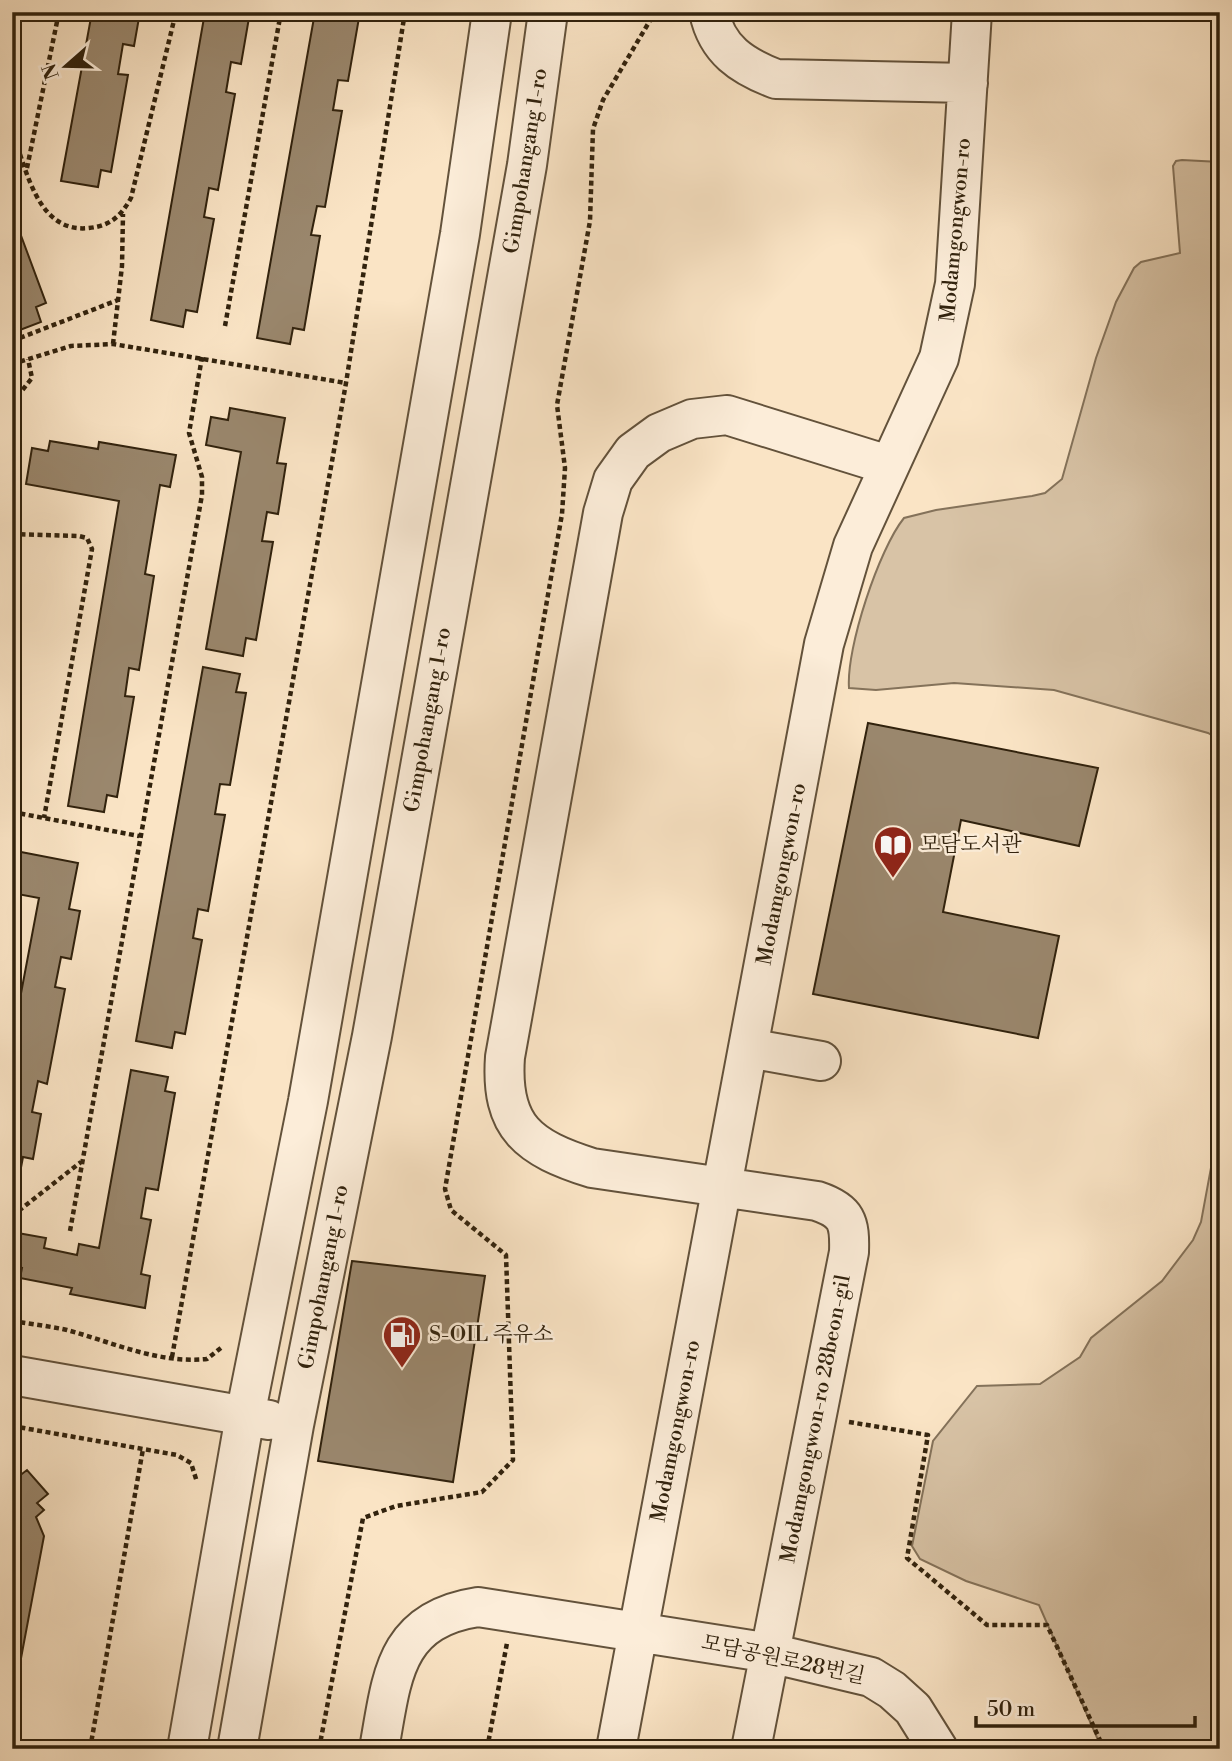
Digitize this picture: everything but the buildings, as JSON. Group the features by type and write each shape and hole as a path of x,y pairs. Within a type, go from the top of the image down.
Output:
{"street":[{"path":"187,1749 245,1416 308,1101 458,247 492,12"},
{"name":"Gimpohangang 1-ro","path":"237,1749 294,1425 394,913 524,178 548,12"},
{"path":"709,12 713,29 730,55 752,70 776,79 968,83"},
{"name":"Modamgongwon-ro","path":"616,1749 824,645 853,546 939,358 947,333 955,284 972,12"},
{"name":"Modamgongwon-ro 28beon-gil","path":"751,1749 849,1252 850,1228 837,1208 817,1201 592,1168 556,1157 529,1141 511,1116 503,1087 505,1057 603,513 613,480 633,452 659,433 692,419 727,415 888,465"},
{"path":"748,1048 821,1061"},
{"path":"12,1375 294,1425"},
{"name":"모담공원로28번길","path":"379,1749 396,1664 411,1640 450,1611 478,1607 770,1653 871,1677 892,1690 914,1709 939,1749"}],"path":[{"path":"26,169 59,12"},
{"path":"113,344 123,213 140,169 176,12"},
{"path":"225,326 281,12"},
{"path":"172,1357 346,383 405,12"},
{"path":"12,130 26,169 44,209 52,220 66,227 98,228 123,213"},
{"path":"12,341 118,300"},
{"path":"12,364 71,346 113,344 346,383"},
{"path":"69,1231 202,495 202,477 189,433 202,357"},
{"path":"12,403 32,378 28,359"},
{"path":"12,534 79,536 87,538 92,548 44,818"},
{"path":"12,592 12,603"},
{"path":"12,812 139,836"},
{"path":"12,1216 82,1161"},
{"path":"12,1321 67,1330 120,1349 172,1357 207,1359 218,1352 225,1339"},
{"path":"815,1416 928,1435 907,1558 986,1625 1047,1625 1104,1749"},
{"path":"12,1426 177,1455 191,1462 195,1470 196,1490"},
{"path":"90,1749 143,1448"},
{"path":"487,1749 512,1612"}],"shaded area":[{"path":"1176,161 1220,162 1220,740 1208,733 1054,690 954,683 876,690 849,688 853,649 866,600 884,552 904,518 936,510 1045,493 1062,479 1096,358 1116,302 1134,268 1141,262 1180,253 1173,166"},
{"path":"1220,1119 1220,1749 1102,1749 1039,1605 966,1581 920,1559 912,1546 933,1441 977,1386 1040,1384 1080,1357 1091,1338 1162,1281 1193,1240 1201,1222"}],"place":[{"name":"모담도서관","path":"893,879"},
{"name":"S-OIL 주유소","path":"402,1369"}]}
